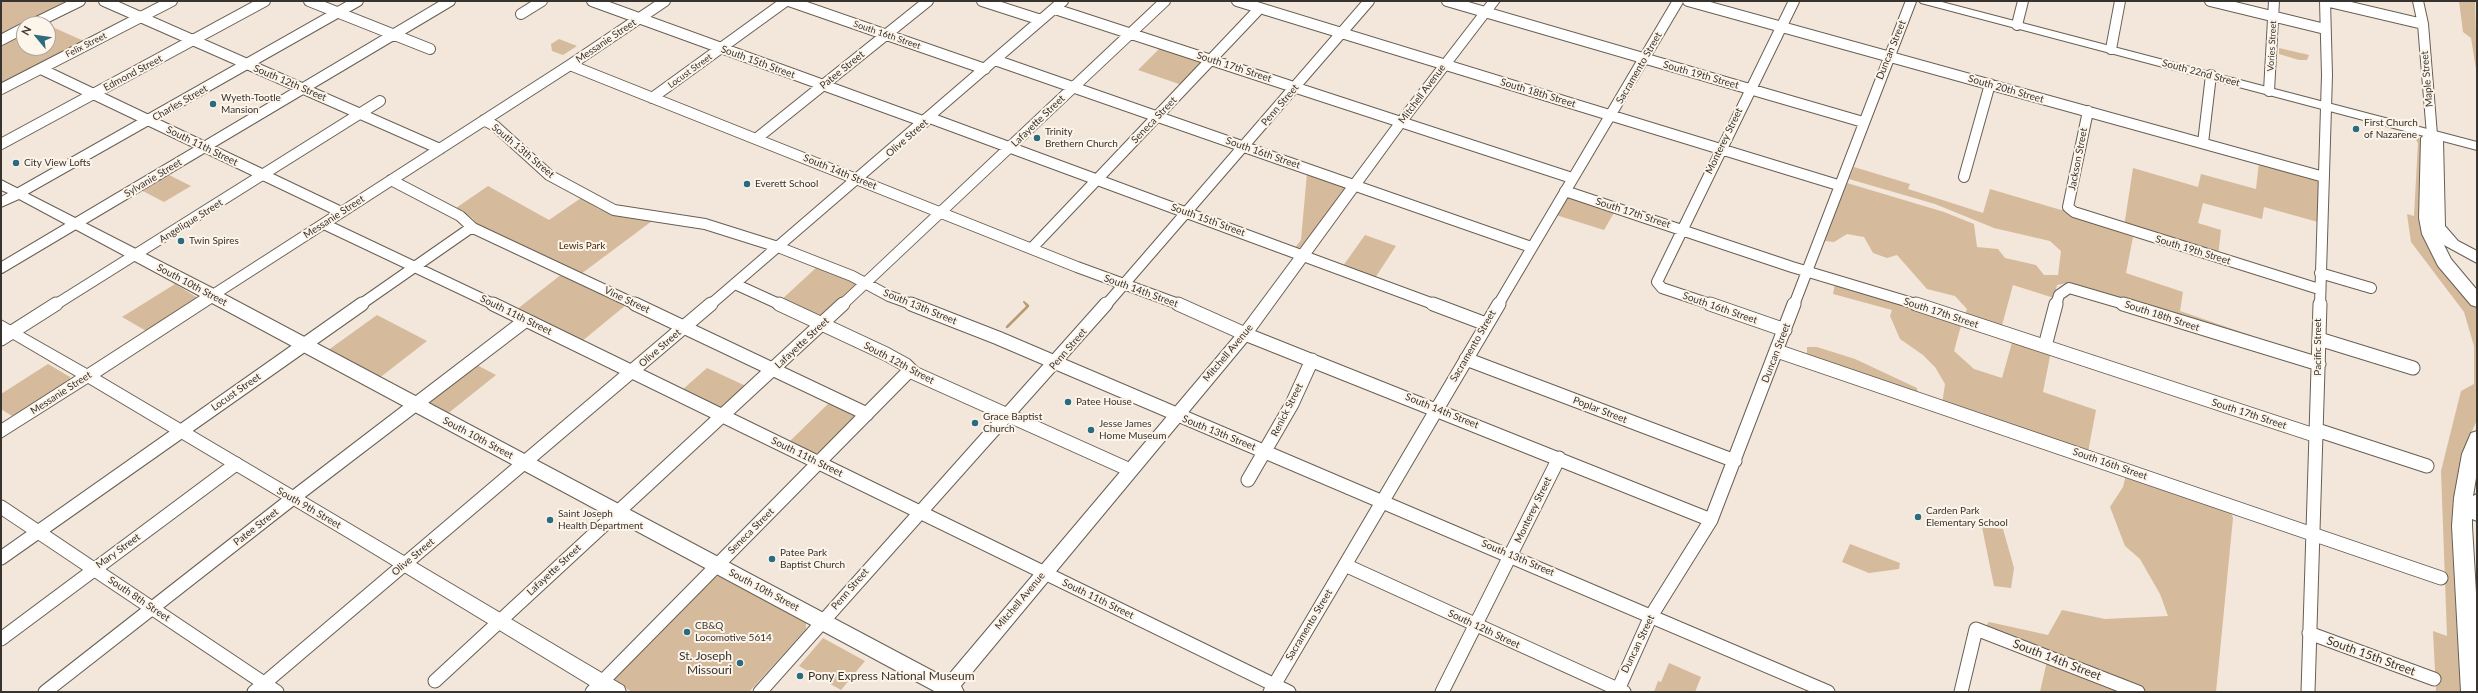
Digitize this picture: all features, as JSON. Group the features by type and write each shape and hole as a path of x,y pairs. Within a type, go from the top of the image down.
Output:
{"highway":[{"path":"2477,258 2452,245 2437,227 2436,140 2432,135 2428,138 2427,218 2430,234 2444,262 2477,301"},
{"path":"2472,692 2463,553 2462,498 2469,461 2477,438"},
{"path":"2477,502 2477,513"}],"main road":[{"name":"South 22nd Street","path":"1925,1 2326,105 2477,146"},
{"name":"Mitchell Avenue","path":"949,691 1044,572 1245,334 1305,255 1401,122 1489,7"},
{"name":"South 10th Street","path":"1,184 213,295 822,621 949,691"},
{"name":"Charles Street","path":"1,203 19,193"},
{"name":"Messanie Street","path":"1,432 213,295"},
{"name":"South 9th Street","path":"5,332 88,376 404,564 498,622 596,687 617,692"}],"street":[{"path":"49,16 80,1"},
{"name":"South 12th Street","path":"104,1 440,149"},
{"name":"Felix Street","path":"1,89 172,1"},
{"name":"Edmond Street","path":"1,144 265,1"},
{"path":"309,1 430,50"},
{"name":"Charles Street","path":"19,193 358,1"},
{"name":"Sylvanie Street","path":"1,268 450,1"},
{"path":"521,14 542,1"},
{"name":"South 15th Street","path":"592,1 823,85 1011,147 1305,255 1486,324"},
{"name":"Messanie Street","path":"213,295 570,65 665,1"},
{"name":"Locust Street","path":"652,98 786,1"},
{"name":"South 16th Street","path":"789,1 985,69"},
{"name":"Patee Street","path":"756,138 928,1"},
{"path":"982,1 1041,20"},
{"name":"Lafayette Street","path":"434,681 616,512 773,370 1165,1"},
{"name":"South 18th Street","path":"1237,1 1838,185"},
{"name":"Penn Street","path":"760,692 919,512 1009,416 1055,364 1369,1"},
{"name":"South 19th Street","path":"1447,1 1489,7 1644,58 1863,122"},
{"name":"Sacramento Street","path":"1272,688 1531,247 1678,1"},
{"name":"South 20th Street","path":"1688,1 2324,177"},
{"name":"Monterey Street","path":"1658,282 1681,229 1794,1"},
{"name":"Duncan Street","path":"1620,691 1628,662 1651,616 1704,534 1711,520 1778,351 1838,185 1910,1"},
{"path":"2017,25 2023,1"},
{"path":"2111,49 2120,1"},
{"path":"2210,1 2325,29"},
{"name":"Vories Street","path":"2270,91 2274,1"},
{"path":"2325,1 2422,24"},
{"name":"Pacific Street","path":"2308,692 2312,534 2319,364 2319,289 2326,105 2325,1"},
{"name":"Maple Street","path":"2418,1 2422,24 2432,135"},
{"name":"Olive Street","path":"259,688 633,372 734,284 859,179 1059,5"},
{"name":"South 17th Street","path":"1059,5 1131,34 1572,178"},
{"name":"Seneca Street","path":"1032,248 1260,8"},
{"path":"1,40 16,32"},
{"name":"South 16th Street","path":"995,60 1355,184 1531,247"},
{"name":"South 14th Street","path":"570,65 941,213 1124,285 1182,306 1245,334 1437,408 1711,520"},
{"name":"South 11th Street","path":"41,69 341,212"},
{"path":"2203,143 2211,76"},
{"path":"1964,177 1990,84"},
{"name":"Angelique Street","path":"5,332 136,255 264,176 380,101"},
{"name":"Jackson Street","path":"2068,208 2088,111"},
{"name":"South 13th Street","path":"484,120 495,126 549,175 614,210 705,224 778,247 865,283 889,296 952,320 1511,555 1828,692"},
{"name":"Vine Street","path":"391,180 460,216 472,227 867,414"},
{"name":"South 17th Street","path":"1565,191 1807,272 1869,289 2317,433 2427,466"},
{"name":"South 19th Street","path":"2068,208 2091,219 2319,289"},
{"name":"South 11th Street","path":"324,224 723,415 1044,572 1272,688 1289,692"},
{"name":"Locust Street","path":"1,558 414,266 472,227"},
{"path":"2320,273 2371,288"},
{"name":"South 16th Street","path":"1658,282 1662,288 1785,330"},
{"name":"South 12th Street","path":"734,284 886,354 906,365 910,370 1130,470"},
{"name":"South 18th Street","path":"2045,346 2059,295 2069,288 2319,364"},
{"name":"Patee Street","path":"45,692 293,498 526,320"},
{"path":"2318,338 2413,368"},
{"name":"South 16th Street","path":"1778,351 2442,578"},
{"name":"Poplar Street","path":"1466,359 1735,461"},
{"name":"Renick Street","path":"1248,480 1292,404 1312,360"},
{"name":"Seneca Street","path":"596,687 910,370"},
{"name":"Monterey Street","path":"1442,692 1559,458"},
{"name":"Mary Street","path":"1,639 236,464"},
{"name":"South 8th Street","path":"1,507 153,608 259,688 277,692"},
{"name":"South 12th Street","path":"1345,565 1620,691"},
{"name":"South 14th Street","path":"1961,692 1976,629 2138,692"},
{"name":"South 15th Street","path":"2309,633 2434,679"}],"green space":[{"path":"1,1 72,1 42,16 16,16 16,29 1,36"},
{"path":"2459,1 2475,1 2477,75 2471,38 2463,32"},
{"path":"56,29 86,42 1,86 1,43 16,35 16,56 56,56"},
{"path":"559,39 577,46 563,55 552,51 551,44"},
{"path":"1161,47 1203,61 1182,85 1138,70"},
{"path":"2279,48 2309,55 2307,60 2299,60 2279,54"},
{"path":"2406,132 2421,139 2423,214 2477,307 2477,420 2465,447 2458,475 2455,503 2462,692 2436,692 2433,631 2447,636 2441,471 2461,391 2474,384 2474,346 2464,312 2411,242 2407,214 2414,216 2418,143 2414,137"},
{"path":"2259,162 2317,180 2319,183 2318,222 2264,207 2262,219 2203,203 2198,223 2221,230 2218,256 2124,227 2133,168 2198,187 2201,174 2256,189"},
{"path":"1854,167 1910,184 1908,189 1983,213 1990,189 2061,210 2066,209 2084,220 2133,237 2126,273 2183,292 2180,311 2253,336 2258,343 2248,342 2067,283 2057,285 2054,298 2013,285 2001,329 1964,317 1967,309 1955,296 1927,289 1897,255 1887,258 1873,253 1864,237 1847,234 1834,242 1825,241 1847,183 1944,212 1974,224 1977,247 1998,249 2005,258 2036,265 2044,275 2058,275 2061,251 2050,241 1994,228 1935,204 1849,179"},
{"path":"165,173 191,186 164,202 139,189"},
{"path":"1307,173 1346,188 1302,247 1294,249 1301,240"},
{"name":"Lewis Park","path":"488,186 549,220 581,198 599,209 617,215 652,221 581,274 481,228 472,218 456,208"},
{"path":"1569,196 1615,211 1604,230 1556,215"},
{"path":"1365,235 1396,246 1375,278 1343,266"},
{"path":"818,266 858,283 819,318 779,302"},
{"path":"562,274 626,305 581,342 516,310"},
{"path":"175,284 198,298 148,332 122,317"},
{"path":"1835,284 1962,322 1954,351 1974,369 2002,378 2013,339 2051,351 2043,392 2096,410 2088,452 1942,404 1945,384 1935,367 1923,355 1900,339 1890,316 1892,310 1833,294"},
{"path":"377,315 427,341 378,379 327,351"},
{"path":"1807,347 1817,347 1855,359 1917,388 1918,395 1807,357"},
{"path":"48,364 70,377 70,380 36,404 12,416 1,409 1,394"},
{"path":"475,364 496,375 446,415 428,403 428,401"},
{"path":"707,368 748,387 721,408 682,390"},
{"path":"831,401 858,414 822,452 815,453 789,442"},
{"path":"2126,475 2231,513 2233,518 2216,692 2146,692 2135,688 2134,692 2040,692 2047,661 1984,628 1989,622 2048,635 2062,610 2105,619 2168,616 2160,594 2140,559 2125,546 2110,507 2123,487"},
{"path":"1982,527 2003,529 2014,568 2011,588 1994,586"},
{"path":"1850,544 1900,563 1899,569 1869,573 1842,562"},
{"path":"718,576 806,623 806,629 749,692 632,692 613,680 613,677 710,579"},
{"path":"823,638 865,661 841,690 799,666"},
{"path":"1669,663 1701,677 1695,692 1654,692 1658,681 1661,682"}],"waterway":[{"path":"1007,327 1028,306 1024,302"}],"place":[{"name":"Wyeth-Tootle Mansion","path":"213,104"},
{"name":"First Church of Nazarene","path":"2356,129"},
{"name":"Trinity Brethern Church","path":"1037,138"},
{"name":"City View Lofts","path":"16,163"},
{"name":"Everett School","path":"747,184"},
{"name":"Twin Spires","path":"181,241"},
{"name":"Patee House","path":"1068,402"},
{"name":"Grace Baptist Church","path":"975,423"},
{"name":"Jesse James Home Museum","path":"1091,430"},
{"name":"Carden Park Elementary School","path":"1918,517"},
{"name":"Saint Joseph Health Department","path":"550,520"},
{"name":"Patee Park Baptist Church","path":"772,559"},
{"name":"CB&Q Locomotive 5614","path":"687,632"},
{"name":"St. Joseph Missouri","path":"740,663"},
{"name":"Pony Express National Museum","path":"800,676"}]}
